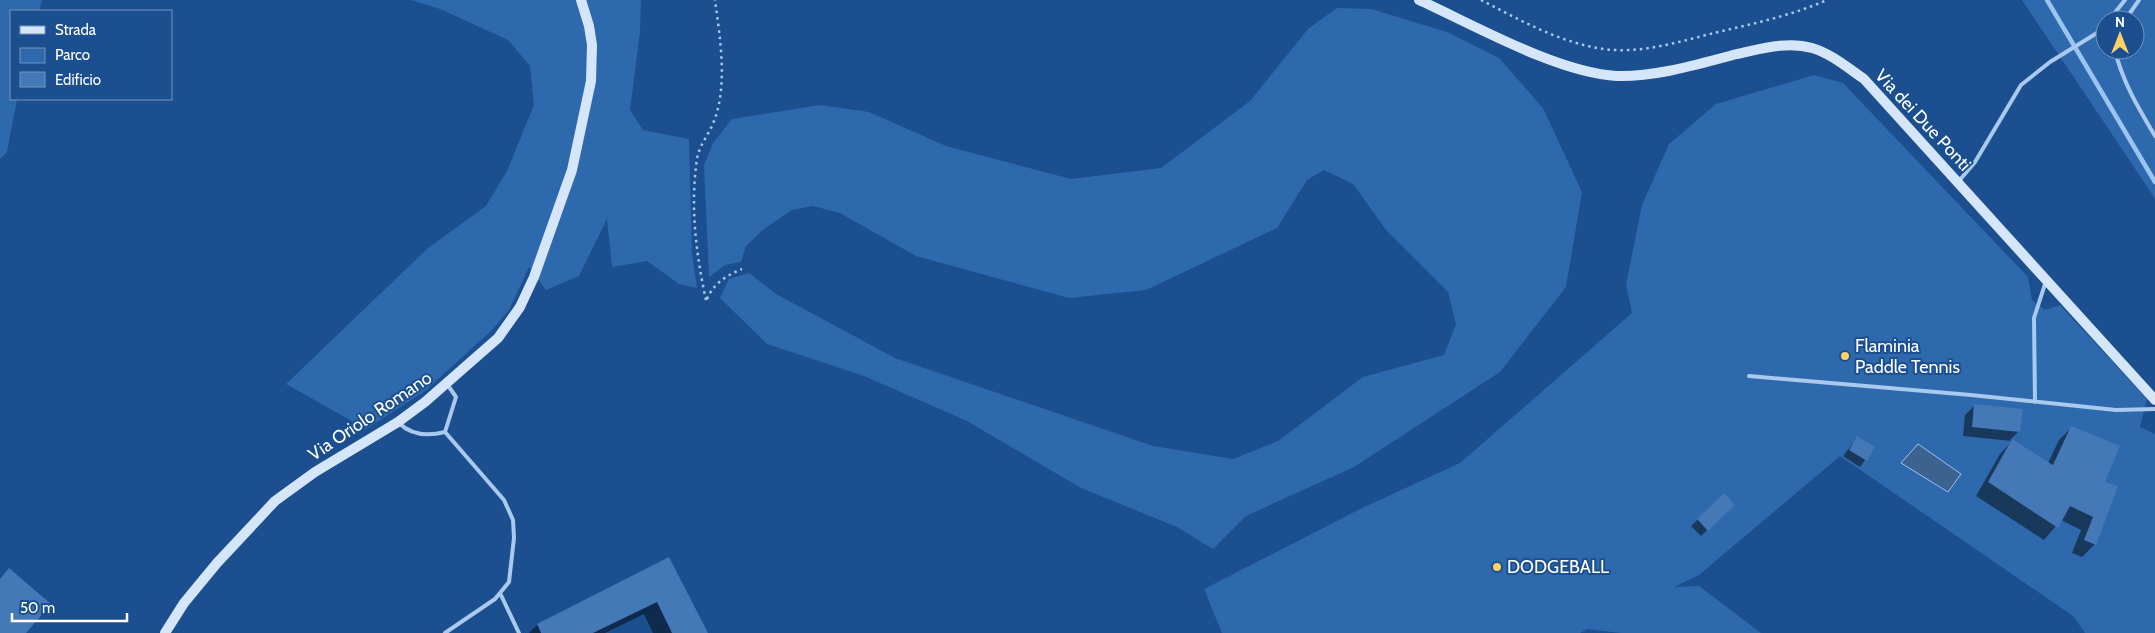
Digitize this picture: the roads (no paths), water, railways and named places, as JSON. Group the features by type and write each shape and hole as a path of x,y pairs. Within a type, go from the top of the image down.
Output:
{"street":[{"name":"Via Oriolo Romano","path":"165,633 184,603 217,563 275,501 315,472 398,422 447,384 498,338 520,307 534,277 569,179 591,81 592,63 589,26 581,0"},
{"name":"Via dei Due Ponti","path":"1419,0 1546,58 1592,72 1617,76 1674,70 1760,48 1783,45 1812,48 1836,60 1864,79 2155,400"}],"lane":[{"path":"2117,10 2125,0"},
{"path":"1958,182 1975,162 2021,86 2050,62 2095,34"},
{"path":"2117,60 2134,100 2155,136"},
{"path":"2035,402 2034,318 2046,280"},
{"path":"1749,376 2116,410 2155,409"},
{"path":"446,432 456,397 447,384"},
{"path":"398,422 405,430 418,434 432,435 446,432"},
{"path":"445,633 495,599 509,582 514,538 513,520 504,500 446,432"},
{"path":"500,593 519,633"}],"waterway":[{"path":"2047,0 2155,182"}],"place":[{"name":"Flaminia Paddle Tennis","path":"1845,356"},
{"name":"DODGEBALL","path":"1497,567"}]}
